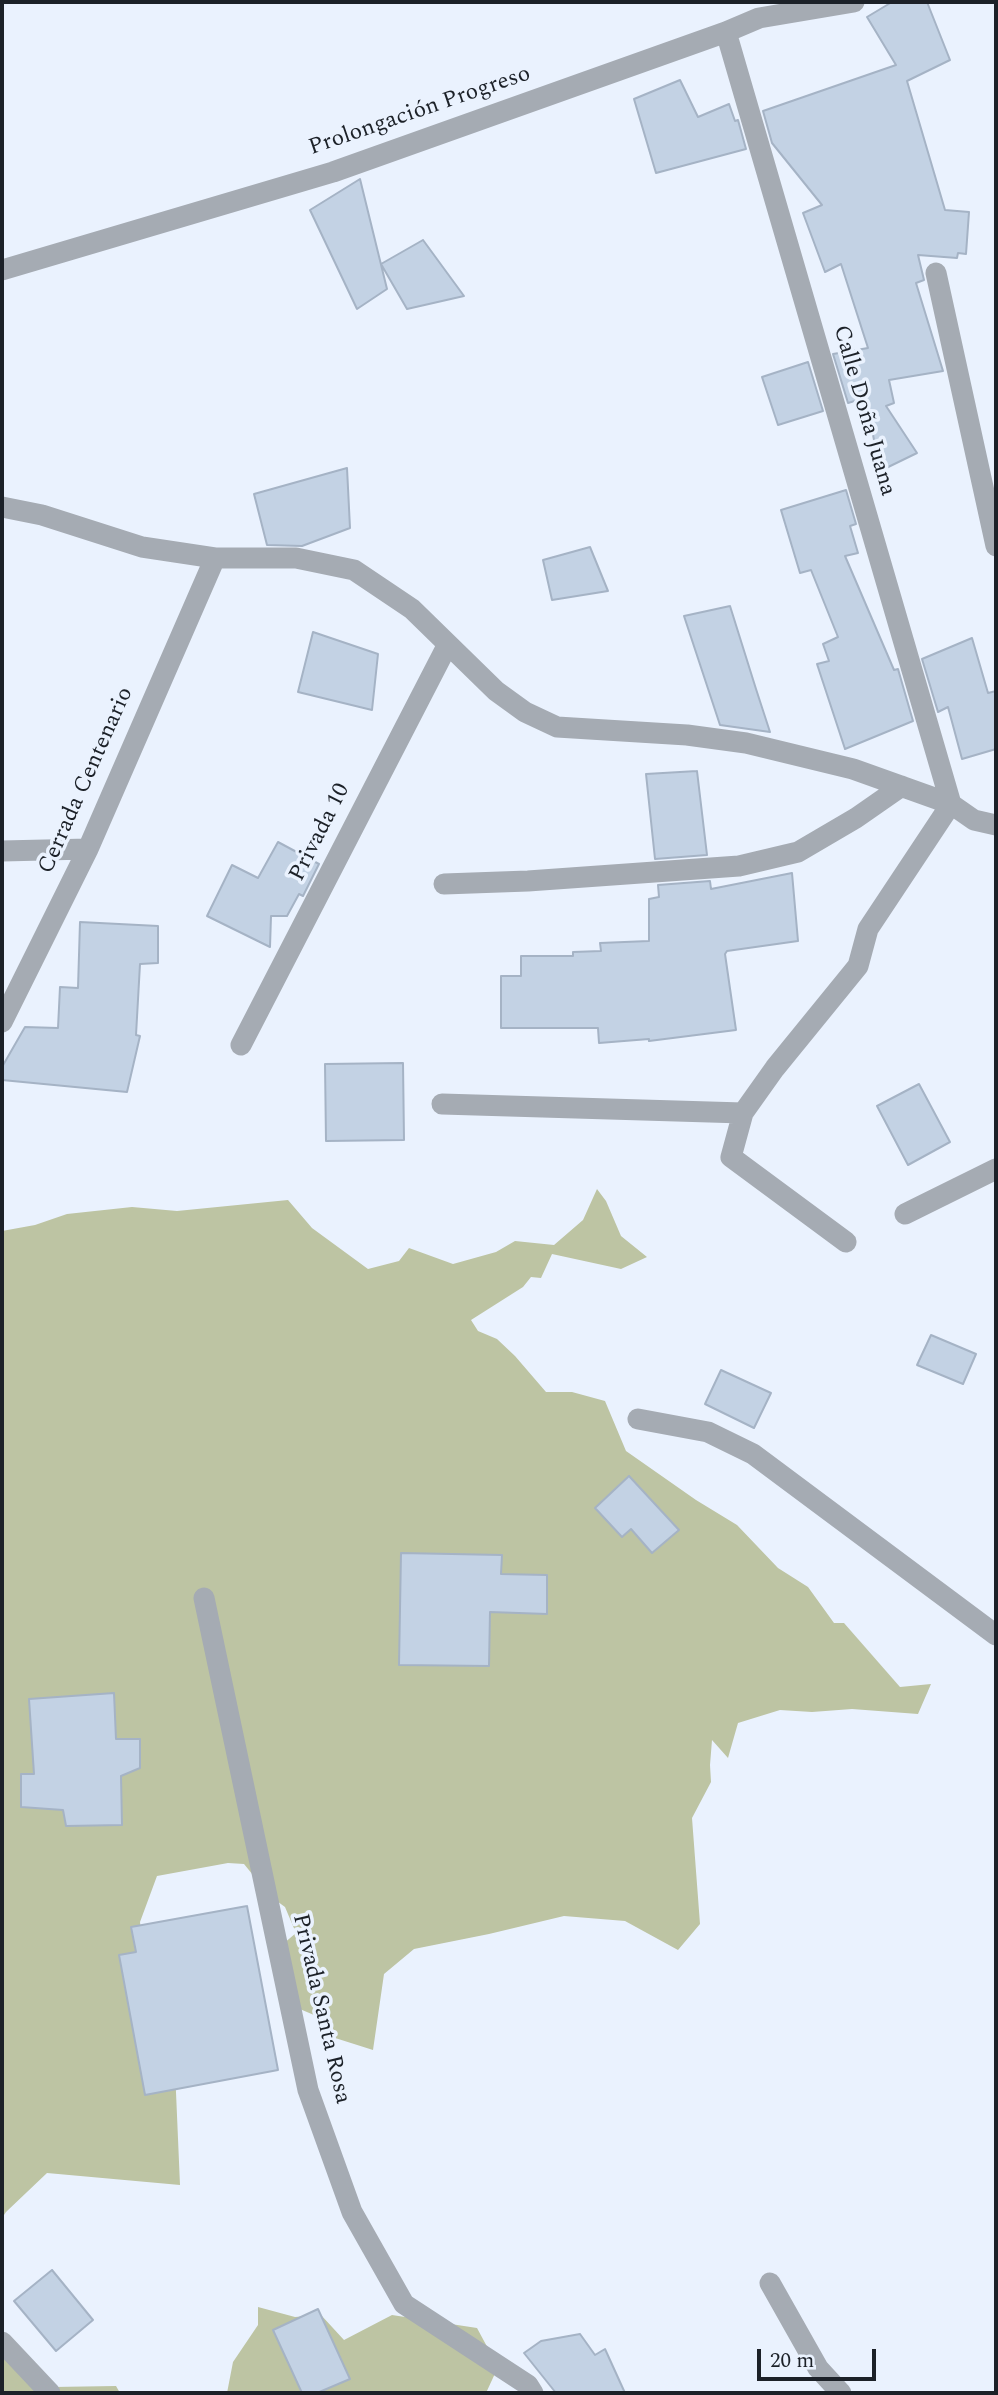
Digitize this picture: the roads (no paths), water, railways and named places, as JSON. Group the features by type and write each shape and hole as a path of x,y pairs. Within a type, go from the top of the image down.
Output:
{"street":[{"name":"Prolongación Progreso","path":"2,270 333,172 759,18 853,2"},
{"name":"Calle Doña Juana","path":"726,32 951,804"},
{"path":"936,273 996,546"},
{"path":"2,507 42,514 142,547 215,558 296,558 354,570 412,610 496,691 525,712 557,727 687,734 746,743 853,769 951,804 974,820 996,825"},
{"name":"Cerrada Centenario","path":"2,1022 88,849 215,558"},
{"name":"Privada 10","path":"241,1045 448,644"},
{"path":"444,884 528,881 739,866 798,852 856,818 902,786"},
{"path":"846,1242 731,1157 743,1113 775,1068 858,966 868,929 951,804"},
{"path":"2,851 88,849"},
{"path":"442,1104 743,1113"},
{"path":"905,1214 996,1169"},
{"path":"638,1419 708,1432 753,1454 996,1635"},
{"name":"Privada Santa Rosa","path":"204,1598 308,2090 352,2213 404,2304 528,2385 533,2393"},
{"path":"770,2283 818,2368 841,2393"},
{"path":"2,2342 50,2393"}]}
